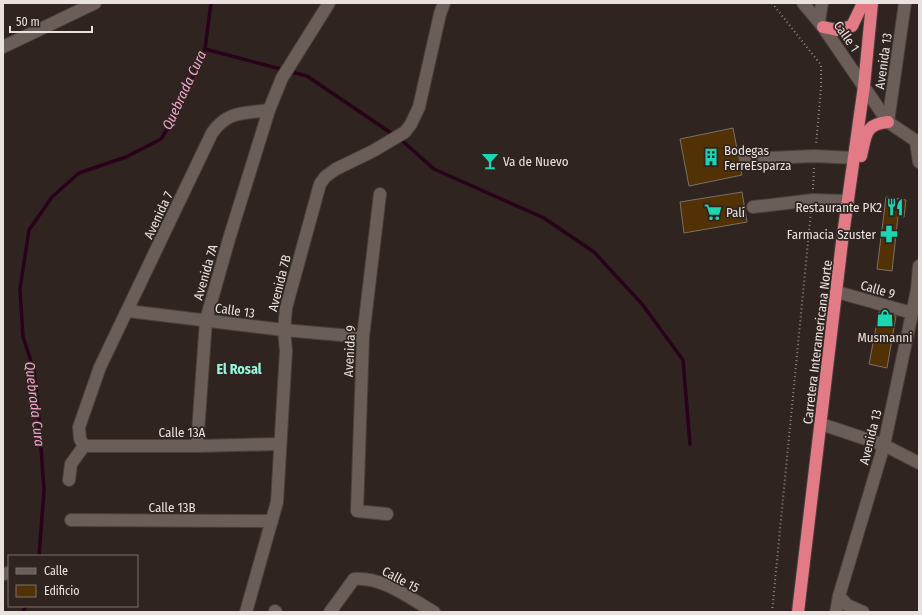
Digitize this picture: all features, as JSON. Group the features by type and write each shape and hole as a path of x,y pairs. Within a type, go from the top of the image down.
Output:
{"highway":[{"path":"821,24 837,30 852,26 863,3"},
{"name":"Carretera Interamericana Norte","path":"798,612 848,201 864,86 872,3"},
{"path":"845,230 866,137 870,128 874,124 888,122"}],"street":[{"path":"3,47 95,3"},
{"path":"269,110 282,78 292,59 328,3"},
{"name":"Avenida 7B","path":"246,612 277,502 286,351 284,330 286,308 320,184 325,177 336,169 373,151 405,132 411,124 420,107 444,3"},
{"name":"Calle 1","path":"803,3 821,24 888,122"},
{"path":"821,24 822,3"},
{"name":"Avenida 13","path":"888,122 905,3"},
{"name":"Avenida 7","path":"84,446 80,439 79,428 100,367 212,133 220,122 231,115 269,110"},
{"name":"Avenida 7A","path":"197,446 206,320 229,239 269,110"},
{"path":"888,122 917,143 919,162"},
{"path":"745,159 815,156 854,158"},
{"name":"Avenida 9","path":"380,194 363,337 357,511 387,514"},
{"path":"753,208 812,200 848,201"},
{"name":"Avenida 13","path":"836,612 839,596 884,445 918,291 919,266"},
{"name":"Calle 9","path":"837,292 912,313"},
{"name":"Calle 13","path":"128,311 284,330 363,337"},
{"path":"821,424 884,445 919,463"},
{"name":"Calle 13A","path":"84,446 280,444"},
{"path":"69,480 70,464 84,446"},
{"name":"Calle 13B","path":"71,520 272,521"},
{"name":"Calle 15","path":"330,612 354,579 367,578 380,581 434,612"},
{"path":"839,596 847,605 863,612"}],"path":[{"path":"772,3 821,65 821,88 812,200 772,612"}],"building":[{"name":"Bodegas FerreEsparza","path":"733,128 742,175 689,186 680,139"},
{"name":"Palí","path":"742,192 747,222 684,233 680,202"},
{"path":"886,197 906,200 904,217 898,216 892,271 877,269"},
{"path":"879,312 896,316 887,368 869,364"}],"waterway":[{"name":"Quebrada Cura","path":"39,555 44,490 39,419 34,370 23,337 20,289 29,230 52,197 79,173 126,157 161,139 176,114 205,49 211,3"},
{"path":"205,49 307,76 394,135"},
{"path":"399,138 434,169 544,218 594,252 642,304 683,360 690,444"},
{"name":"Quebrada Cura","path":"23,612 26,607"}],"place":[{"name":"Bodegas FerreEsparza","path":"711,157"},
{"name":"Va de Nuevo","path":"490,161"},
{"name":"Restaurante PK2","path":"895,207"},
{"name":"Palí","path":"713,212"},
{"name":"Farmacia Szuster","path":"889,234"},
{"name":"Musmanni","path":"885,318"}],"district":[{"name":"El Rosal","path":"239,369"}]}
